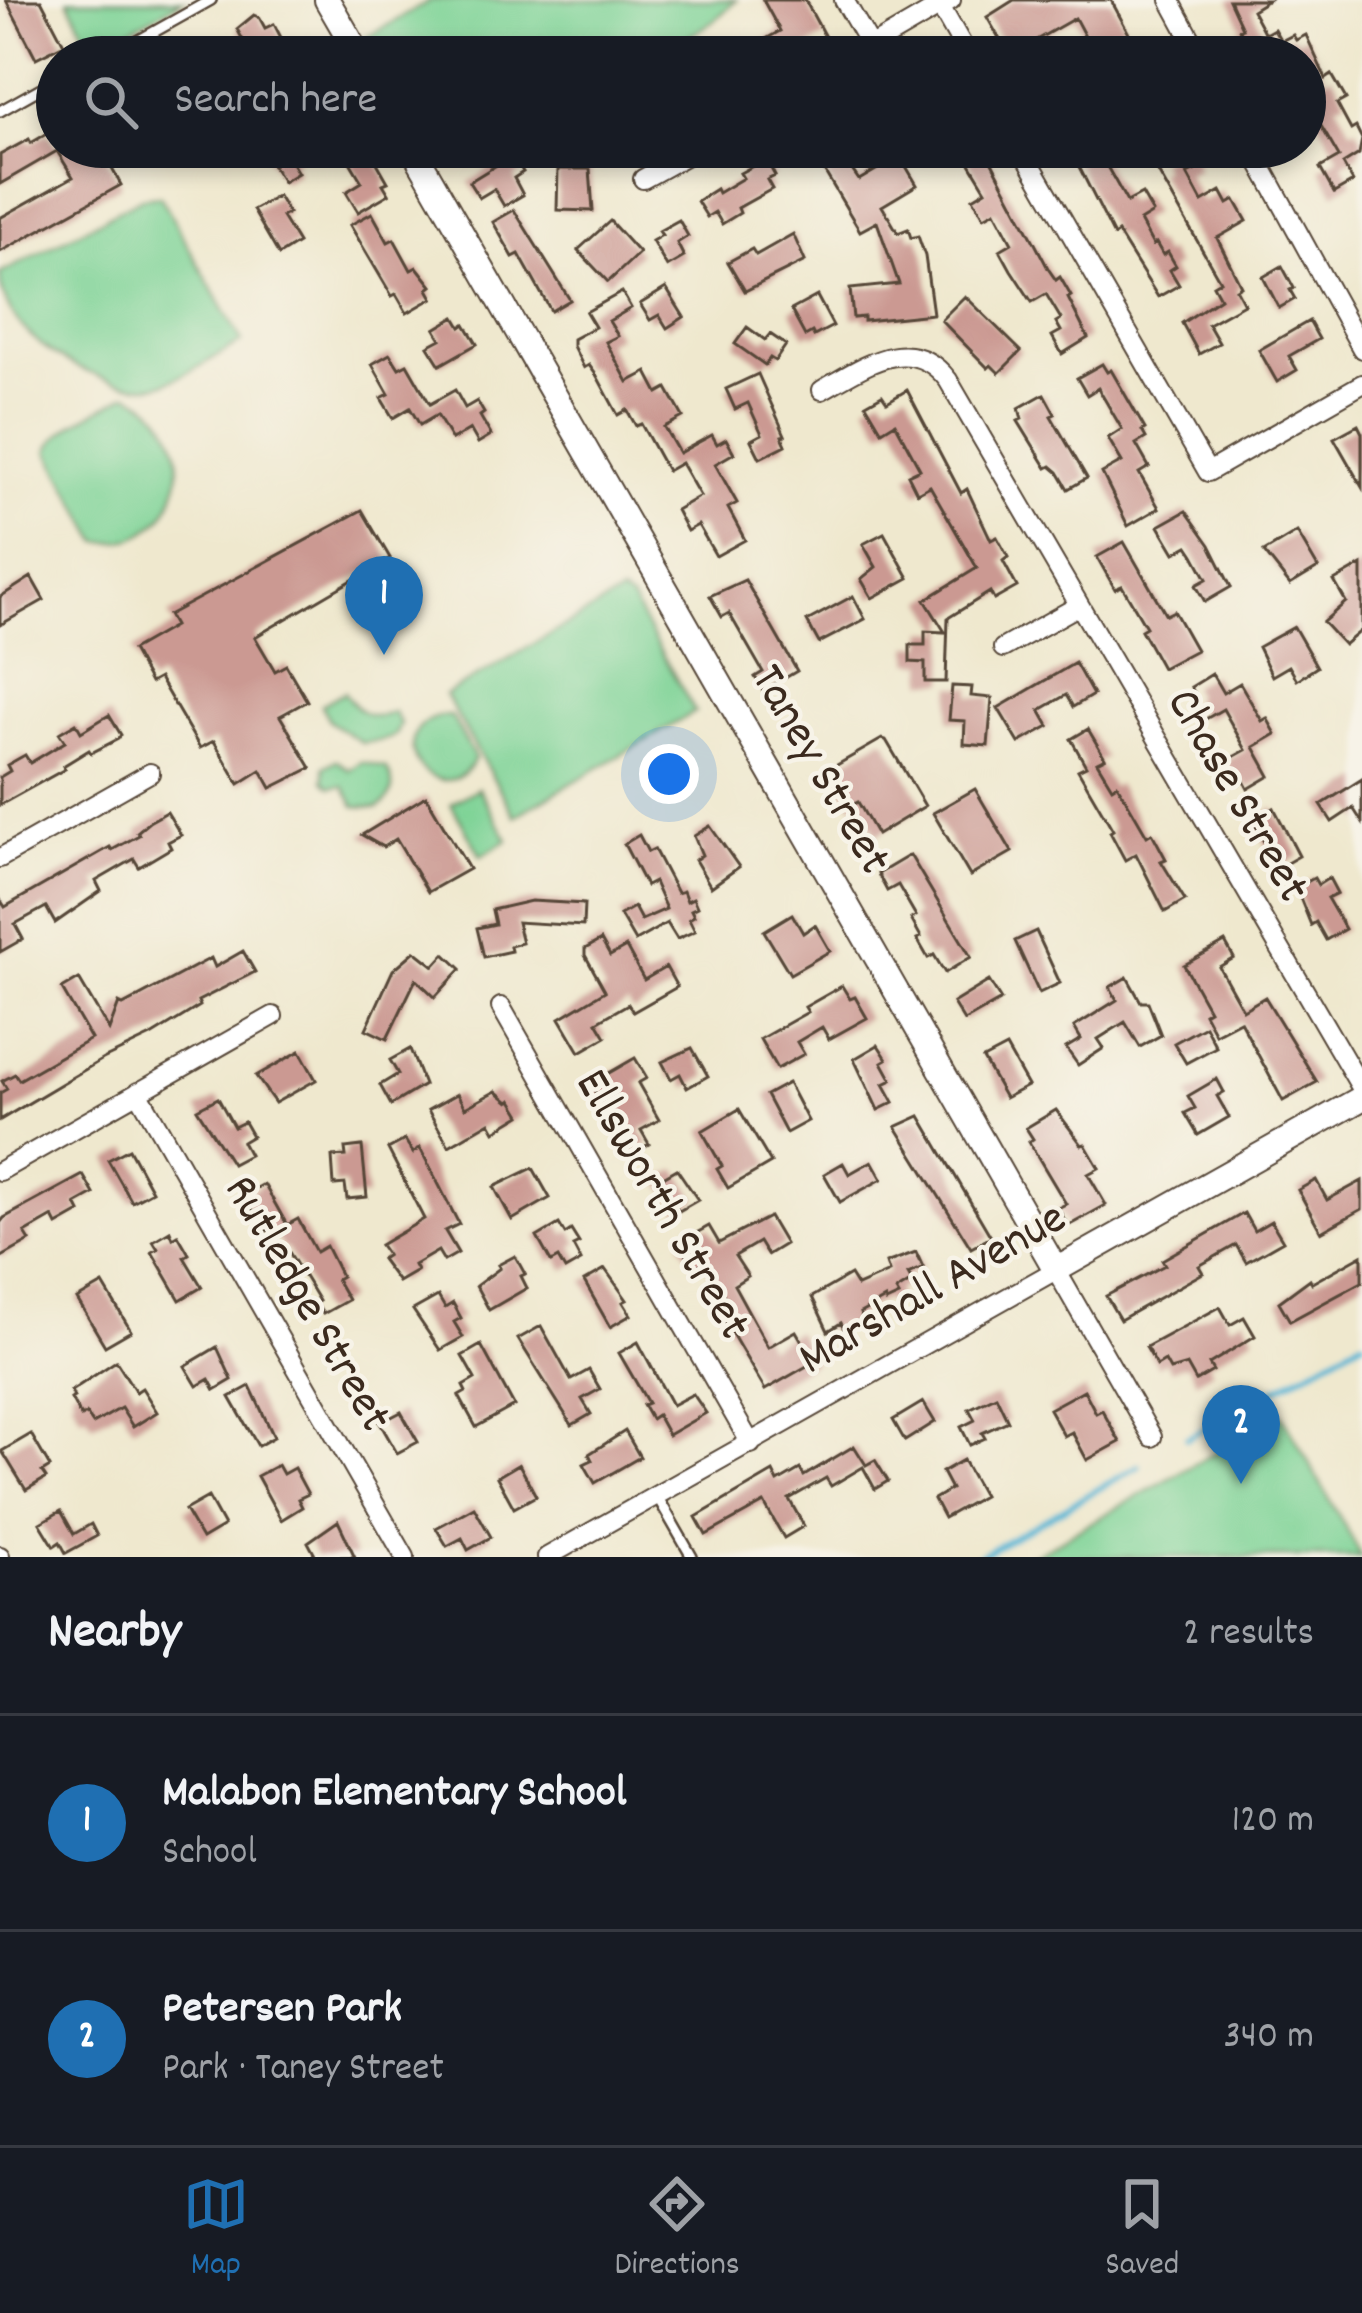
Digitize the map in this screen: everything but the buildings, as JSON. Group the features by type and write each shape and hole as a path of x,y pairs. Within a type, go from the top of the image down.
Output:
{"street":[{"path":"327,0 348,36"},
{"path":"844,0 864,36"},
{"path":"1170,0 1190,36"},
{"path":"885,36 945,3 960,36"},
{"name":"Taney Street","path":"424,168 1152,1437"},
{"path":"644,179 664,168"},
{"path":"1033,168 1208,472 1362,384"},
{"path":"1263,168 1362,349"},
{"name":"Chase Street","path":"822,390 880,357 896,354 925,359 940,369 1362,1093"},
{"path":"1003,648 1078,606"},
{"path":"0,858 150,773"},
{"name":"Ellsworth Street","path":"501,1006 751,1444"},
{"path":"0,1171 273,1016"},
{"name":"Rutledge Street","path":"138,1092 405,1557"},
{"name":"Marshall Avenue","path":"547,1557 1362,1093"}],"lane":[{"path":"147,36 211,0"},
{"path":"0,111 36,91"},
{"path":"657,1496 692,1557"}],"green space":[{"path":"68,0 183,0 119,36 87,36"},
{"path":"432,0 736,0 689,36 369,36"},
{"path":"160,196 242,342 171,381 127,384 78,368 33,337 4,297 0,274 142,198"},
{"path":"128,394 154,410 171,433 178,458 177,484 168,508 151,527 128,540 99,542 48,451 71,426"},
{"path":"621,594 631,600 695,712 515,816 445,695"},
{"path":"344,692 365,713 394,712 400,723 396,734 362,743 330,722 321,705"},
{"path":"451,716 475,758 462,775 447,780 432,777 414,754 413,740 421,726"},
{"path":"336,760 349,770 362,762 386,768 392,785 387,800 378,808 355,806 344,786 331,787 324,781 324,767"},
{"path":"478,788 508,840 481,856 451,804"},
{"path":"1282,1415 1362,1557 1030,1557"}],"waterway":[{"path":"1187,1438 1362,1341"},
{"path":"978,1557 1139,1466"}],"place":[{"name":"Malabon Elementary School","path":"384,655"},
{"name":"Petersen Park","path":"1241,1484"}]}
